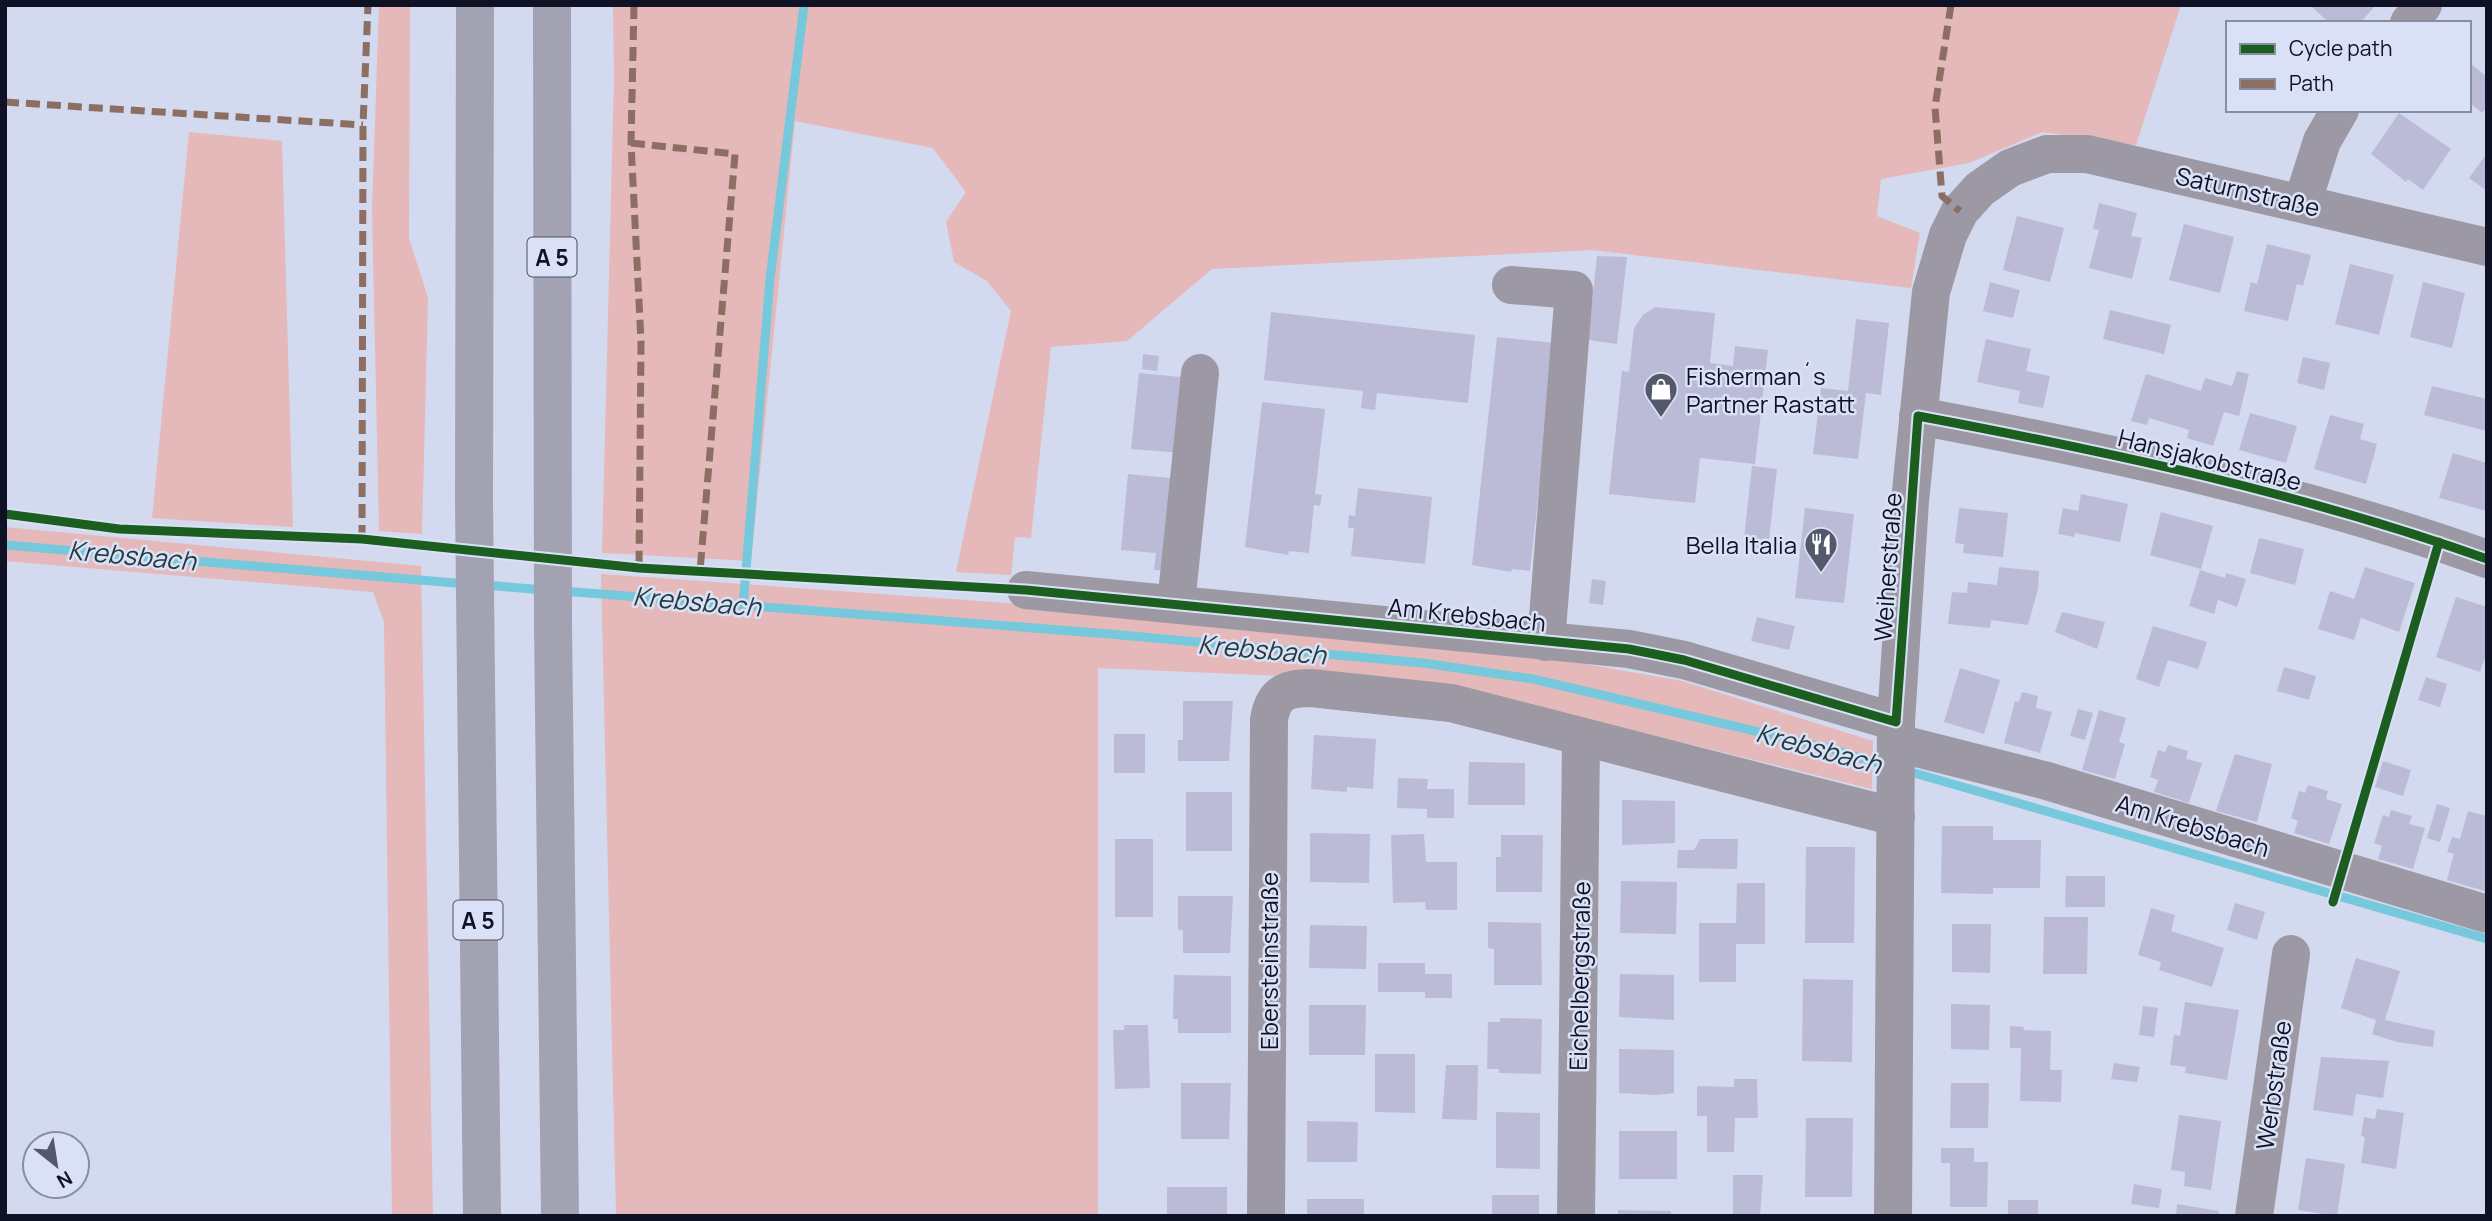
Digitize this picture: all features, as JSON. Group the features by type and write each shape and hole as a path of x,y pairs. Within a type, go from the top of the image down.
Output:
{"highway":[{"name":"A 5","path":"475,5 474,502 482,1216"},
{"name":"A 5","path":"552,5 552,508 560,1216"}],"street":[{"path":"2411,21 2423,5"},
{"path":"2302,204 2322,141 2339,112"},
{"name":"Saturnstraße","path":"2010,168 2047,154 2087,154 2487,247"},
{"name":"Weiherstraße","path":"1893,1216 1896,763 1918,416 1931,292 1948,235 1961,211 1980,189 2010,168"},
{"path":"1511,285 1574,290 1546,642"},
{"path":"1176,604 1200,373"},
{"name":"Hansjakobstraße","path":"1918,416 2081,446 2258,488 2487,559"},
{"name":"Am Krebsbach","path":"1026,590 1629,649 1684,660 1896,763 2047,781 2487,914"},
{"name":"Ebersteinstraße","path":"1266,1216 1271,706 1278,694 1292,688 1353,692 1451,704 1581,737"},
{"path":"1581,737 1896,763"},
{"name":"Eichelbergstraße","path":"1576,1216 1581,737"},
{"name":"Werbstraße","path":"2254,1216 2291,954"}],"shaded area":[{"path":"379,5 410,5 409,238 428,298 422,534 379,531 372,209"},
{"path":"613,5 2181,5 2136,145 2042,132 1969,163 1881,179 1877,216 1920,233 1911,288 1592,250 1212,269 1127,341 1051,347 1031,538 1015,537 1011,575 956,572 1011,311 987,281 954,262 946,222 966,192 933,148 795,121 751,561 602,553 614,78"},
{"path":"189,132 282,141 293,527 152,518"},
{"path":"5,527 421,566 433,1216 392,1216 384,622 373,592 5,561"},
{"path":"601,574 1023,604 1546,657 1682,681 1873,741 1872,789 1528,704 1422,682 1098,668 1098,1216 616,1216"}],"building":[{"path":"2310,5 2376,5 2362,21 2327,21"},
{"path":"2471,64 2487,77 2487,107 2482,113 2471,104"},
{"path":"2399,113 2451,149 2423,190 2408,179 2406,182 2371,154"},
{"path":"2487,153 2487,191 2469,178"},
{"path":"2099,203 2137,213 2131,236 2142,238 2132,279 2089,268 2099,230 2093,229"},
{"path":"2017,216 2064,228 2050,282 2003,270"},
{"path":"2184,224 2234,237 2220,293 2169,280"},
{"path":"2267,244 2311,255 2303,286 2297,284 2288,321 2244,311 2251,282 2257,284"},
{"path":"1597,256 1627,257 1617,344 1588,340"},
{"path":"2350,264 2394,275 2379,335 2335,324"},
{"path":"1990,282 2020,290 2013,318 1983,311"},
{"path":"2423,282 2465,293 2452,348 2410,337"},
{"path":"1655,307 1715,313 1710,363 1733,366 1735,346 1768,350 1755,464 1700,458 1695,503 1609,494 1622,371 1629,372 1634,328 1643,315"},
{"path":"2110,310 2171,325 2164,354 2103,339"},
{"path":"1271,312 1475,335 1468,403 1377,393 1375,410 1361,408 1363,391 1264,380"},
{"path":"1856,319 1889,323 1881,395 1866,393 1858,459 1813,454 1821,388 1848,391"},
{"path":"1497,337 1555,343 1530,571 1512,569 1511,572 1472,565"},
{"path":"1986,339 2031,349 2026,371 2050,376 2043,408 2018,403 2020,391 1977,382"},
{"path":"1143,354 1159,356 1157,371 1142,369"},
{"path":"2303,357 2330,363 2324,390 2297,383"},
{"path":"2237,371 2249,374 2239,416 2224,412 2213,446 2187,438 2189,430 2149,418 2147,425 2131,421 2146,374 2201,391 2205,378 2232,386"},
{"path":"1139,373 1191,378 1183,453 1131,449"},
{"path":"2432,386 2487,399 2487,431 2424,415"},
{"path":"1262,402 1325,409 1315,494 1322,495 1320,506 1314,505 1309,553 1289,551 1288,555 1245,547"},
{"path":"2250,413 2297,426 2286,463 2239,450"},
{"path":"2330,415 2364,424 2360,439 2377,444 2366,484 2314,469"},
{"path":"2453,453 2487,463 2487,511 2439,498"},
{"path":"1752,466 1777,469 1768,549 1743,547"},
{"path":"1128,474 1180,479 1171,571 1154,570 1156,553 1121,550"},
{"path":"1358,488 1432,497 1425,564 1351,556 1354,528 1348,528 1349,515 1355,516"},
{"path":"2081,494 2128,504 2120,542 2075,533 2074,537 2058,534 2063,508 2078,511"},
{"path":"1805,508 1854,514 1844,603 1795,598"},
{"path":"1959,508 2008,513 2003,557 1963,553 1964,544 1955,543"},
{"path":"2161,512 2213,526 2201,569 2150,555"},
{"path":"2259,538 2304,549 2295,585 2250,573"},
{"path":"1999,567 2039,571 2038,589 2028,625 1991,620 1990,628 1948,624 1952,592 1967,593 1968,582 1997,585"},
{"path":"2365,567 2415,583 2399,632 2361,618 2354,640 2318,629 2330,591 2354,599"},
{"path":"2200,570 2225,578 2226,573 2246,579 2237,607 2218,600 2214,614 2189,606"},
{"path":"1592,579 1606,581 1603,605 1589,603"},
{"path":"2456,597 2487,607 2487,652 2480,672 2436,657"},
{"path":"2062,612 2105,622 2097,649 2055,632"},
{"path":"1757,617 1795,626 1789,650 1751,641"},
{"path":"2153,626 2207,642 2198,669 2168,660 2159,687 2136,679"},
{"path":"2284,667 2316,676 2309,700 2277,691"},
{"path":"1960,668 2000,680 1984,734 1944,722"},
{"path":"2426,677 2447,684 2440,707 2418,700"},
{"path":"2022,692 2038,696 2036,708 2052,712 2040,753 2004,743 2015,701 2019,702"},
{"path":"1183,701 1233,701 1229,761 1178,761 1178,740 1183,740"},
{"path":"2078,709 2093,713 2085,740 2070,736"},
{"path":"2099,710 2126,718 2119,742 2125,744 2115,779 2082,770"},
{"path":"1114,734 1145,734 1145,773 1114,773"},
{"path":"1314,735 1376,739 1373,789 1347,787 1347,792 1311,789"},
{"path":"2168,745 2188,751 2186,759 2202,763 2189,803 2154,792 2158,780 2150,777 2158,750 2165,752"},
{"path":"2235,754 2272,764 2257,822 2216,811"},
{"path":"2383,761 2411,770 2403,796 2375,787"},
{"path":"1469,762 1525,763 1525,805 1468,805"},
{"path":"1398,778 1428,779 1427,789 1454,789 1454,818 1427,818 1427,809 1397,808"},
{"path":"2308,785 2328,791 2326,799 2342,804 2329,844 2294,833 2298,821 2291,818 2299,791 2305,793"},
{"path":"1186,792 1232,792 1232,851 1186,851"},
{"path":"1622,800 1675,801 1675,843 1622,845"},
{"path":"2437,804 2450,808 2440,842 2427,838"},
{"path":"2391,810 2412,816 2409,824 2425,828 2413,869 2378,859 2382,846 2374,843 2383,815 2389,817"},
{"path":"2468,811 2486,816 2485,891 2447,880 2454,854 2447,852 2452,837 2460,839"},
{"path":"1942,826 1993,826 1993,840 2041,840 2040,888 1993,888 1993,894 1941,893"},
{"path":"1310,833 1370,834 1369,883 1310,882"},
{"path":"1424,834 1426,862 1457,862 1457,910 1426,910 1425,902 1393,903 1391,835"},
{"path":"1501,835 1543,835 1542,892 1496,892 1496,857 1501,857"},
{"path":"1115,839 1153,839 1153,917 1115,917"},
{"path":"1700,839 1738,839 1737,869 1677,868 1678,850 1694,850"},
{"path":"1806,847 1855,847 1854,943 1805,943"},
{"path":"2066,876 2105,876 2105,907 2065,907"},
{"path":"1621,881 1677,882 1676,934 1620,933"},
{"path":"1737,883 1765,883 1765,944 1736,944 1736,982 1699,982 1699,923 1736,923"},
{"path":"1178,896 1233,896 1230,953 1183,953 1183,930 1178,930"},
{"path":"2235,903 2265,912 2257,940 2227,930"},
{"path":"2151,908 2175,915 2171,931 2224,948 2212,987 2159,970 2161,962 2138,955"},
{"path":"2044,917 2088,917 2087,974 2043,974"},
{"path":"1488,922 1541,923 1542,985 1494,985 1494,949 1488,948"},
{"path":"1952,924 1991,924 1990,973 1952,972"},
{"path":"1310,925 1367,926 1366,969 1309,968"},
{"path":"2356,958 2400,971 2385,1020 2435,1031 2433,1047 2397,1042 2372,1034 2376,1020 2341,1008"},
{"path":"1378,963 1425,963 1425,974 1452,974 1452,998 1425,998 1425,992 1378,992"},
{"path":"1620,974 1674,975 1674,1020 1619,1017"},
{"path":"1174,975 1231,976 1231,1033 1178,1033 1178,1019 1173,1019"},
{"path":"1803,979 1853,980 1852,1062 1802,1061"},
{"path":"2185,1002 2239,1010 2227,1080 2185,1073 2186,1067 2170,1065 2174,1035 2180,1036"},
{"path":"1951,1004 1990,1005 1989,1050 1951,1049"},
{"path":"1309,1005 1366,1005 1365,1055 1309,1055"},
{"path":"2143,1006 2158,1008 2154,1037 2139,1035"},
{"path":"1500,1018 1542,1019 1541,1074 1499,1073 1499,1069 1487,1069 1488,1022 1500,1022"},
{"path":"1124,1025 1148,1025 1150,1088 1115,1089 1113,1030 1124,1030"},
{"path":"2010,1026 2024,1027 2023,1030 2051,1031 2050,1070 2062,1070 2061,1102 2020,1101 2021,1048 2010,1048"},
{"path":"1619,1049 1674,1050 1674,1093 1619,1093"},
{"path":"1375,1054 1415,1054 1415,1113 1375,1112"},
{"path":"2321,1057 2389,1061 2383,1098 2356,1094 2353,1116 2313,1110"},
{"path":"2114,1063 2140,1067 2137,1082 2111,1079"},
{"path":"1446,1065 1478,1065 1477,1120 1442,1119"},
{"path":"1734,1079 1757,1079 1758,1118 1735,1118 1734,1152 1707,1152 1707,1116 1697,1116 1697,1086 1734,1087"},
{"path":"1181,1083 1231,1083 1229,1139 1181,1139"},
{"path":"1951,1083 1989,1083 1988,1128 1950,1128"},
{"path":"2377,1109 2404,1113 2396,1169 2361,1163 2365,1137 2361,1136 2364,1117 2375,1119"},
{"path":"1496,1112 1540,1113 1540,1169 1496,1168"},
{"path":"2179,1115 2221,1121 2211,1190 2184,1186 2185,1172 2171,1170"},
{"path":"1806,1118 1853,1118 1852,1197 1805,1197"},
{"path":"1307,1121 1358,1122 1357,1162 1307,1162"},
{"path":"1619,1131 1677,1131 1677,1179 1619,1179"},
{"path":"1941,1148 1974,1148 1974,1162 1988,1162 1987,1207 1950,1207 1950,1163 1941,1163"},
{"path":"2306,1158 2345,1164 2337,1216 2298,1210"},
{"path":"1733,1175 1763,1175 1760,1216 1733,1216"},
{"path":"2134,1184 2162,1189 2159,1208 2131,1204"},
{"path":"1167,1187 1227,1187 1227,1216 1167,1216"},
{"path":"1492,1195 1539,1195 1539,1216 1492,1216"},
{"path":"1307,1199 1364,1199 1364,1216 1307,1216"},
{"path":"2008,1200 2038,1200 2038,1216 2008,1216"},
{"path":"2177,1204 2219,1211 2218,1216 2176,1216"},
{"path":"1618,1210 1671,1211 1671,1216 1618,1216"}],"waterway":[{"path":"743,606 770,279 804,5"},
{"name":"Krebsbach","path":"5,545 467,584"},
{"name":"Krebsbach","path":"485,585 544,590"},
{"name":"Krebsbach","path":"562,591 1110,634 1423,663 1533,679 1827,748 1888,766"},
{"name":"Krebsbach","path":"1904,770 2487,939"}],"marked path":[{"path":"362,539 363,125 368,5"},
{"path":"634,5 631,143 641,341 639,568"},
{"path":"1951,5 1935,107 1942,196 1960,211"},
{"path":"5,102 363,125"},
{"path":"631,143 735,154 700,571"}],"cycle path":[{"path":"5,514 119,529 362,539 639,568 1026,590 1629,649 1684,660 1896,722 1918,416 2205,476 2347,514 2487,559"},
{"path":"2333,902 2439,542"}],"place":[{"name":"Fisherman´s Partner Rastatt","path":"1661,419"},
{"name":"Bella Italia","path":"1821,574"}]}
